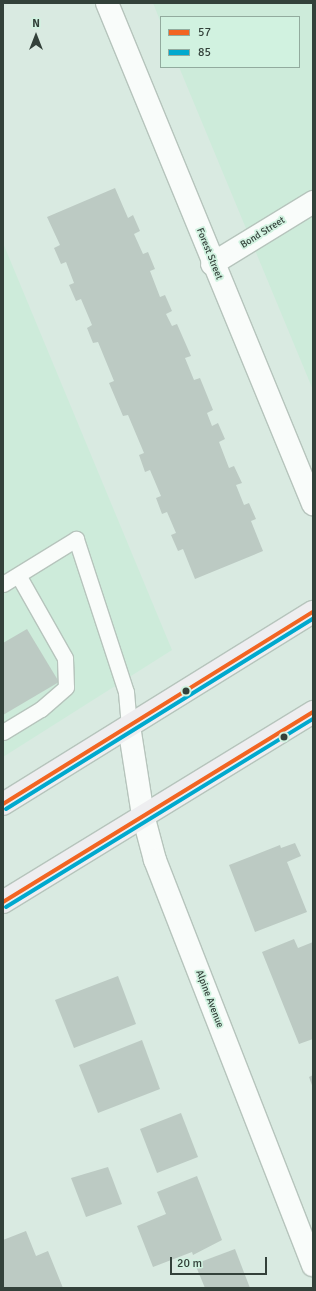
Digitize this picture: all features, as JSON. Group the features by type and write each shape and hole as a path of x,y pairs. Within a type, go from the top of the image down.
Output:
{"main road":[{"path":"3,804 313,612"},
{"path":"3,902 313,712"}],"street":[{"name":"Forest Street","path":"107,3 212,264 313,504"},
{"name":"Bond Street","path":"212,264 313,202"},
{"name":"Alpine Avenue","path":"129,726 143,815 155,860 313,1265"}],"lane":[{"path":"3,584 76,539 126,692 129,726"},
{"path":"3,732 41,709 66,687 65,658 18,575"}],"shaded area":[{"path":"153,3 313,3 313,390 179,68 300,68 300,16 160,16 160,20"},
{"path":"3,243 172,650 3,757"}],"building":[{"path":"115,188 128,218 133,215 140,231 134,234 143,254 148,252 155,269 150,271 160,297 165,295 172,311 166,314 172,326 177,324 191,356 185,358 194,380 200,378 213,410 207,413 212,426 218,423 225,439 219,442 229,468 234,466 242,483 236,485 244,505 249,503 256,519 251,521 263,551 195,579 183,549 178,551 171,535 176,533 167,512 162,514 156,498 161,496 150,470 145,472 139,455 144,453 128,415 123,416 109,383 114,381 98,342 93,343 87,328 92,325 81,299 76,301 69,285 74,283 66,262 61,264 54,248 60,245 47,217"},
{"path":"27,629 59,682 3,715 3,643"},
{"path":"295,843 301,856 287,862 307,912 255,932 229,865 280,845 281,848"},
{"path":"294,939 298,948 313,942 313,1039 299,1044 262,952"},
{"path":"118,976 136,1024 74,1048 55,1000"},
{"path":"142,1040 160,1089 98,1113 79,1065"},
{"path":"313,1075 313,1088 309,1077"},
{"path":"181,1113 198,1157 157,1173 140,1129"},
{"path":"108,1167 122,1204 86,1217 71,1178"},
{"path":"197,1176 222,1240 193,1255 192,1252 153,1267 137,1226 166,1214 157,1192"},
{"path":"26,1231 36,1256 48,1251 63,1288 3,1288 3,1240"},
{"path":"235,1249 250,1288 205,1288 195,1264"}],"transit line":[{"name":"57","path":"3,804 313,612"},
{"name":"85","path":"6,809 313,619"},
{"name":"57","path":"3,902 313,712"},
{"name":"85","path":"6,907 313,719"}]}
